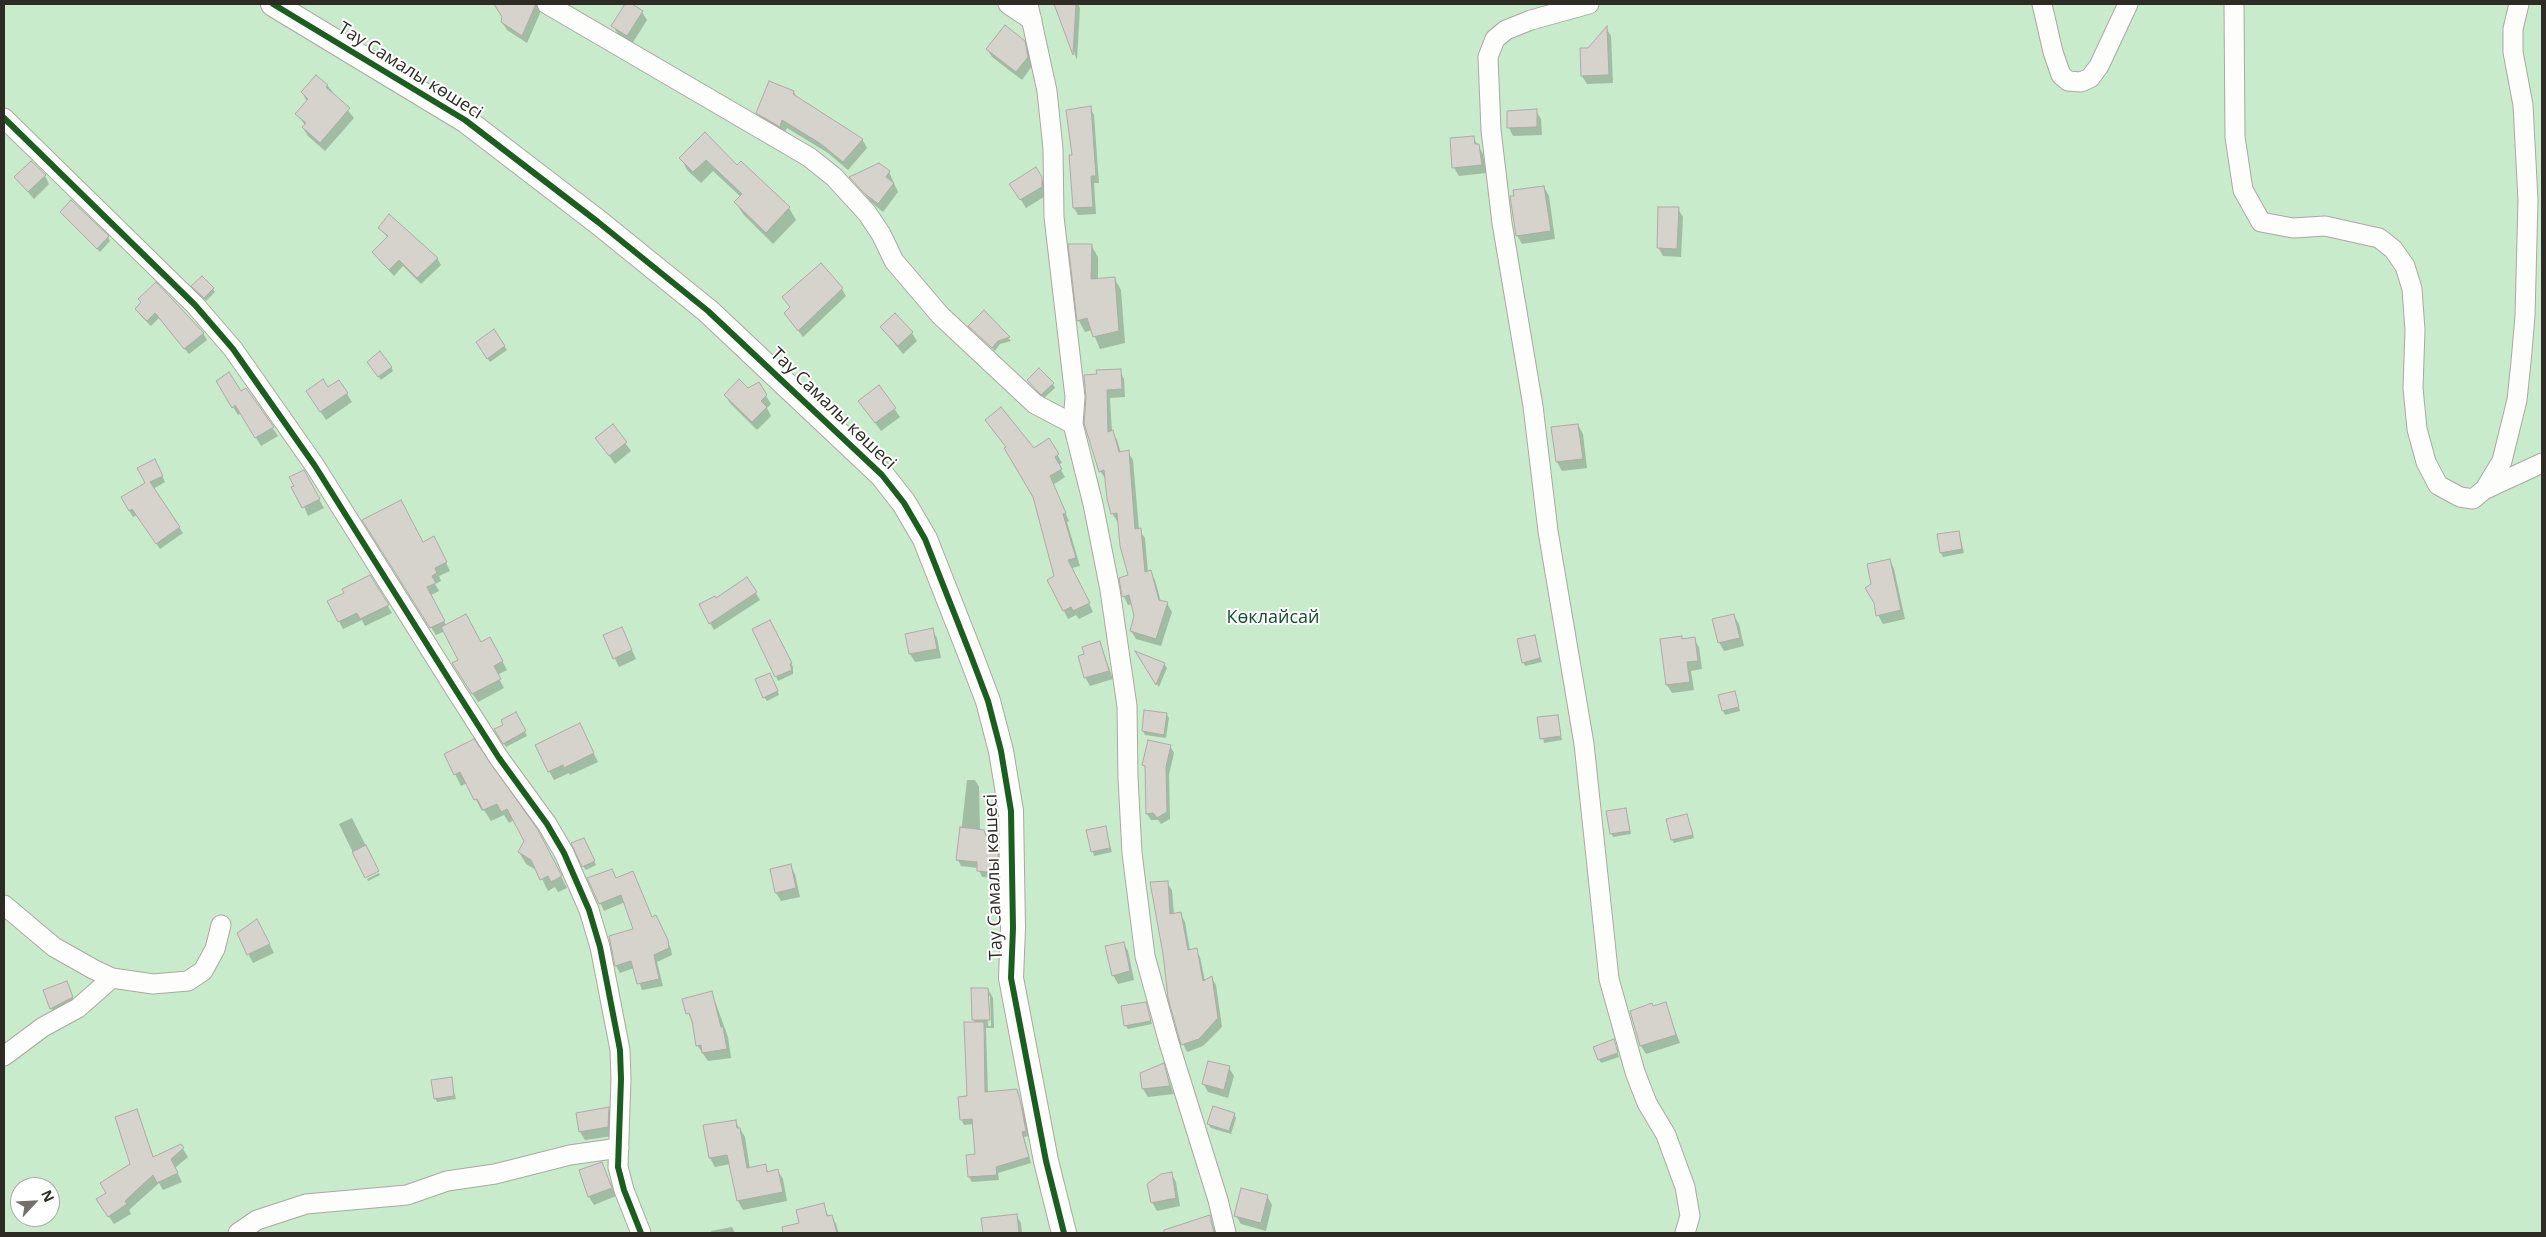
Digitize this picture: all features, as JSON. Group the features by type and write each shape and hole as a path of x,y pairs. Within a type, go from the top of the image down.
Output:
{"street":[{"name":"Тау Самалы көшесі","path":"273,4 465,120 598,222 708,311 882,475 904,503 925,539 968,647 988,701 1001,751 1011,811 1012,978 1046,1161 1064,1233"},
{"path":"547,4 809,157 834,177 867,213 881,234 894,261 940,315 1035,404 1073,424"},
{"path":"1008,4 1030,12 1047,91 1053,149 1054,217 1074,397 1073,424 1093,504 1120,647 1128,706 1128,778 1132,853 1145,956 1169,1043 1218,1200 1226,1233"},
{"path":"1589,4 1531,20 1506,30 1495,40 1488,57 1490,130 1502,223 1533,406 1548,531 1584,744 1609,979 1635,1072 1647,1103 1666,1135 1685,1188 1690,1216 1685,1233"},
{"path":"2042,4 2053,52 2061,75 2068,81 2081,82 2090,78 2100,66 2128,4"},
{"path":"2234,4 2235,137 2243,190 2261,222 2293,228 2325,226 2379,238 2393,249 2405,266 2412,289 2415,330 2414,396 2417,428 2426,462 2438,485 2454,495 2472,499 2484,489 2542,463"},
{"path":"2484,489 2502,461 2509,437 2517,400 2525,316 2528,200 2523,105 2513,52 2512,29 2519,4"},
{"path":"4,118 195,305 233,349 315,466 499,758 547,824 564,853 579,885 600,947 620,1050 622,1079 618,1167 624,1190 641,1233"},
{"path":"4,905 54,947 112,978 154,984 188,981 203,971 215,950 221,925"},
{"path":"4,1056 43,1027 78,1008 112,978"},
{"path":"238,1233 257,1220 306,1204 407,1194 447,1180 495,1174 570,1155 619,1148"}],"green space":[{"name":"Көклайсай","path":"4,4 2542,4 2542,1233 4,1233"}],"building":[{"path":"494,4 536,4 522,36 501,22 502,17"},
{"path":"625,4 632,4 643,11 627,36 611,26"},
{"path":"1054,4 1076,4 1073,55"},
{"path":"1005,25 1025,41 1028,57 1016,72 986,49"},
{"path":"1607,26 1609,75 1581,76 1580,48 1588,48"},
{"path":"316,75 328,85 326,87 350,108 320,143 302,127 306,123 295,114 308,99 301,92"},
{"path":"769,81 794,91 793,94 863,139 843,162 821,144 782,120 780,127 756,113"},
{"path":"1091,106 1096,176 1091,176 1093,207 1073,208 1069,155 1072,155 1066,110"},
{"path":"1537,109 1537,127 1507,128 1507,111"},
{"path":"705,132 737,165 741,161 790,207 766,233 734,202 742,194 706,160 693,172 679,158"},
{"path":"1474,136 1475,144 1479,144 1482,165 1452,168 1450,138"},
{"path":"31,161 46,175 28,192 14,177"},
{"path":"879,163 890,171 886,177 894,183 878,204 849,177"},
{"path":"1036,167 1042,177 1042,187 1020,200 1009,184"},
{"path":"1544,186 1551,231 1516,236 1510,196 1514,196 1513,190"},
{"path":"71,200 109,236 97,249 60,212"},
{"path":"1658,207 1679,207 1677,249 1657,248"},
{"path":"389,214 438,258 417,278 399,260 389,270 372,252 388,236 378,228"},
{"path":"1068,244 1092,244 1091,279 1115,277 1119,331 1093,337 1087,318 1077,321"},
{"path":"821,263 843,288 798,331 784,313 790,307 782,297"},
{"path":"202,276 214,288 204,298 191,286"},
{"path":"156,282 204,333 184,349 155,313 147,321 135,309 141,302 138,299"},
{"path":"984,310 1010,337 998,341 992,348 968,326"},
{"path":"895,313 913,332 898,346 880,327"},
{"path":"494,329 505,346 487,359 476,342"},
{"path":"380,351 392,367 378,377 367,362"},
{"path":"1039,368 1054,383 1041,395 1027,380"},
{"path":"1121,369 1122,389 1107,390 1108,432 1113,430 1119,452 1129,450 1135,529 1141,528 1145,572 1151,570 1159,600 1168,602 1156,639 1130,631 1134,616 1129,595 1122,597 1119,578 1128,575 1120,546 1117,513 1111,514 1107,499 1104,470 1099,472 1084,423 1086,398 1084,375 1097,374 1096,370"},
{"path":"229,372 241,391 246,388 274,427 255,438 235,405 232,408 216,381"},
{"path":"323,379 328,387 339,380 348,393 320,412 306,391"},
{"path":"739,379 748,388 759,382 767,395 761,401 767,407 752,422 724,395"},
{"path":"879,385 896,408 875,423 858,401"},
{"path":"1001,407 1034,448 1049,438 1059,454 1055,457 1062,469 1050,476 1066,513 1063,514 1076,558 1068,560 1090,603 1073,611 1071,607 1063,611 1047,580 1054,576 1033,497 1004,448 1006,447 985,420"},
{"path":"613,424 627,442 609,456 595,438"},
{"path":"1578,424 1583,459 1556,462 1551,427"},
{"path":"155,459 163,476 150,482 180,527 156,544 132,509 129,511 121,497 145,483 137,468"},
{"path":"304,470 320,499 302,508 291,487 294,486 289,477"},
{"path":"401,500 423,542 434,536 447,562 435,568 437,573 432,576 436,583 427,587 445,621 430,628 362,520"},
{"path":"1959,531 1962,549 1940,553 1937,534"},
{"path":"1890,559 1901,610 1876,616 1874,603 1865,588 1871,584 1867,564"},
{"path":"370,575 389,605 360,619 357,613 338,622 327,601 344,593 342,589"},
{"path":"747,577 757,592 709,624 699,604 715,596 716,598"},
{"path":"466,614 481,642 490,637 503,661 494,666 501,679 472,694 452,663 458,660 441,627"},
{"path":"1734,614 1740,638 1718,643 1712,619"},
{"path":"770,620 792,663 790,664 792,670 775,677 752,629"},
{"path":"622,627 632,650 613,659 603,635"},
{"path":"933,628 937,649 909,654 905,634"},
{"path":"1535,635 1540,658 1522,663 1517,639"},
{"path":"1682,636 1682,639 1695,637 1698,661 1687,662 1690,682 1666,685 1660,639"},
{"path":"1100,641 1109,671 1084,678 1078,656 1084,654 1082,647"},
{"path":"1135,651 1165,663 1156,685"},
{"path":"770,673 778,691 763,698 755,679"},
{"path":"1735,691 1739,707 1722,711 1718,695"},
{"path":"1144,710 1167,713 1164,735 1142,731"},
{"path":"516,712 526,731 503,744 494,729 503,725 501,720"},
{"path":"1558,715 1561,736 1540,739 1537,717"},
{"path":"580,723 594,753 564,768 563,765 548,772 535,745"},
{"path":"474,739 538,830 562,876 551,882 548,876 540,880 531,860 518,852 524,841 507,809 501,812 497,804 483,810 477,799 474,800 460,772 454,775 444,754"},
{"path":"1148,740 1171,745 1166,767 1167,812 1157,818 1153,813 1146,814 1145,766 1142,765"},
{"path":"1626,808 1630,831 1610,834 1606,811"},
{"path":"1687,814 1693,835 1671,840 1666,819"},
{"path":"1106,826 1110,848 1091,852 1086,830"},
{"path":"960,827 984,830 986,836 998,837 998,873 977,871 977,862 956,860"},
{"path":"584,838 595,861 582,867 571,843"},
{"path":"366,845 379,871 365,878 352,852"},
{"path":"791,864 796,888 775,893 770,869"},
{"path":"612,869 616,878 633,871 652,917 656,915 668,940 669,948 654,955 659,979 637,984 631,961 615,966 609,936 633,929 621,895 599,904 587,878"},
{"path":"1168,881 1170,914 1181,912 1188,950 1197,948 1203,981 1212,976 1218,1018 1199,1039 1181,1045 1168,998 1163,954 1150,882"},
{"path":"257,919 270,944 247,955 237,933"},
{"path":"1124,942 1130,971 1112,976 1105,946"},
{"path":"67,981 73,997 50,1009 43,990"},
{"path":"971,988 988,988 990,1020 972,1020"},
{"path":"712,991 721,1027 723,1027 727,1049 702,1053 701,1045 696,1046 692,1021 689,1013 686,1014 682,999"},
{"path":"1146,1002 1151,1021 1124,1026 1121,1006"},
{"path":"1666,1002 1676,1035 1640,1046 1630,1011 1652,1003 1653,1006"},
{"path":"964,1022 984,1022 985,1092 1017,1089 1021,1104 1026,1131 1022,1132 1029,1157 996,1167 997,1175 968,1177 966,1155 975,1154 972,1119 960,1120 958,1097 967,1096"},
{"path":"1614,1039 1618,1053 1598,1060 1593,1047"},
{"path":"1208,1061 1230,1066 1224,1090 1202,1084"},
{"path":"1164,1063 1170,1086 1142,1089 1140,1073"},
{"path":"452,1077 454,1096 434,1099 431,1080"},
{"path":"1213,1106 1235,1113 1229,1131 1207,1124"},
{"path":"609,1107 608,1127 579,1132 576,1113"},
{"path":"137,1109 153,1157 181,1144 184,1148 171,1159 178,1173 157,1183 153,1175 125,1201 127,1204 108,1217 96,1199 106,1193 100,1183 130,1164 115,1117"},
{"path":"736,1120 737,1128 740,1128 747,1168 766,1164 767,1172 778,1169 783,1192 737,1201 727,1155 709,1158 703,1125"},
{"path":"602,1162 612,1188 588,1197 579,1170"},
{"path":"1172,1172 1176,1198 1151,1203 1147,1184 1161,1174"},
{"path":"1241,1188 1268,1195 1261,1223 1234,1216"},
{"path":"824,1203 827,1216 832,1215 837,1233 783,1233 782,1227 799,1223 796,1210"},
{"path":"1017,1214 1019,1233 983,1233 981,1218"},
{"path":"1210,1215 1214,1233 1164,1233 1164,1230"}],"cycle path":[{"path":"273,4 465,120 598,222 708,311 882,475 904,503 925,539 971,656 988,701 1001,751 1011,811 1013,928 1011,978 1046,1161 1064,1233"},
{"path":"4,118 195,305 233,349 315,466 499,758 547,824 564,853 589,910 600,947 620,1050 618,1167 624,1190 641,1233"}]}
